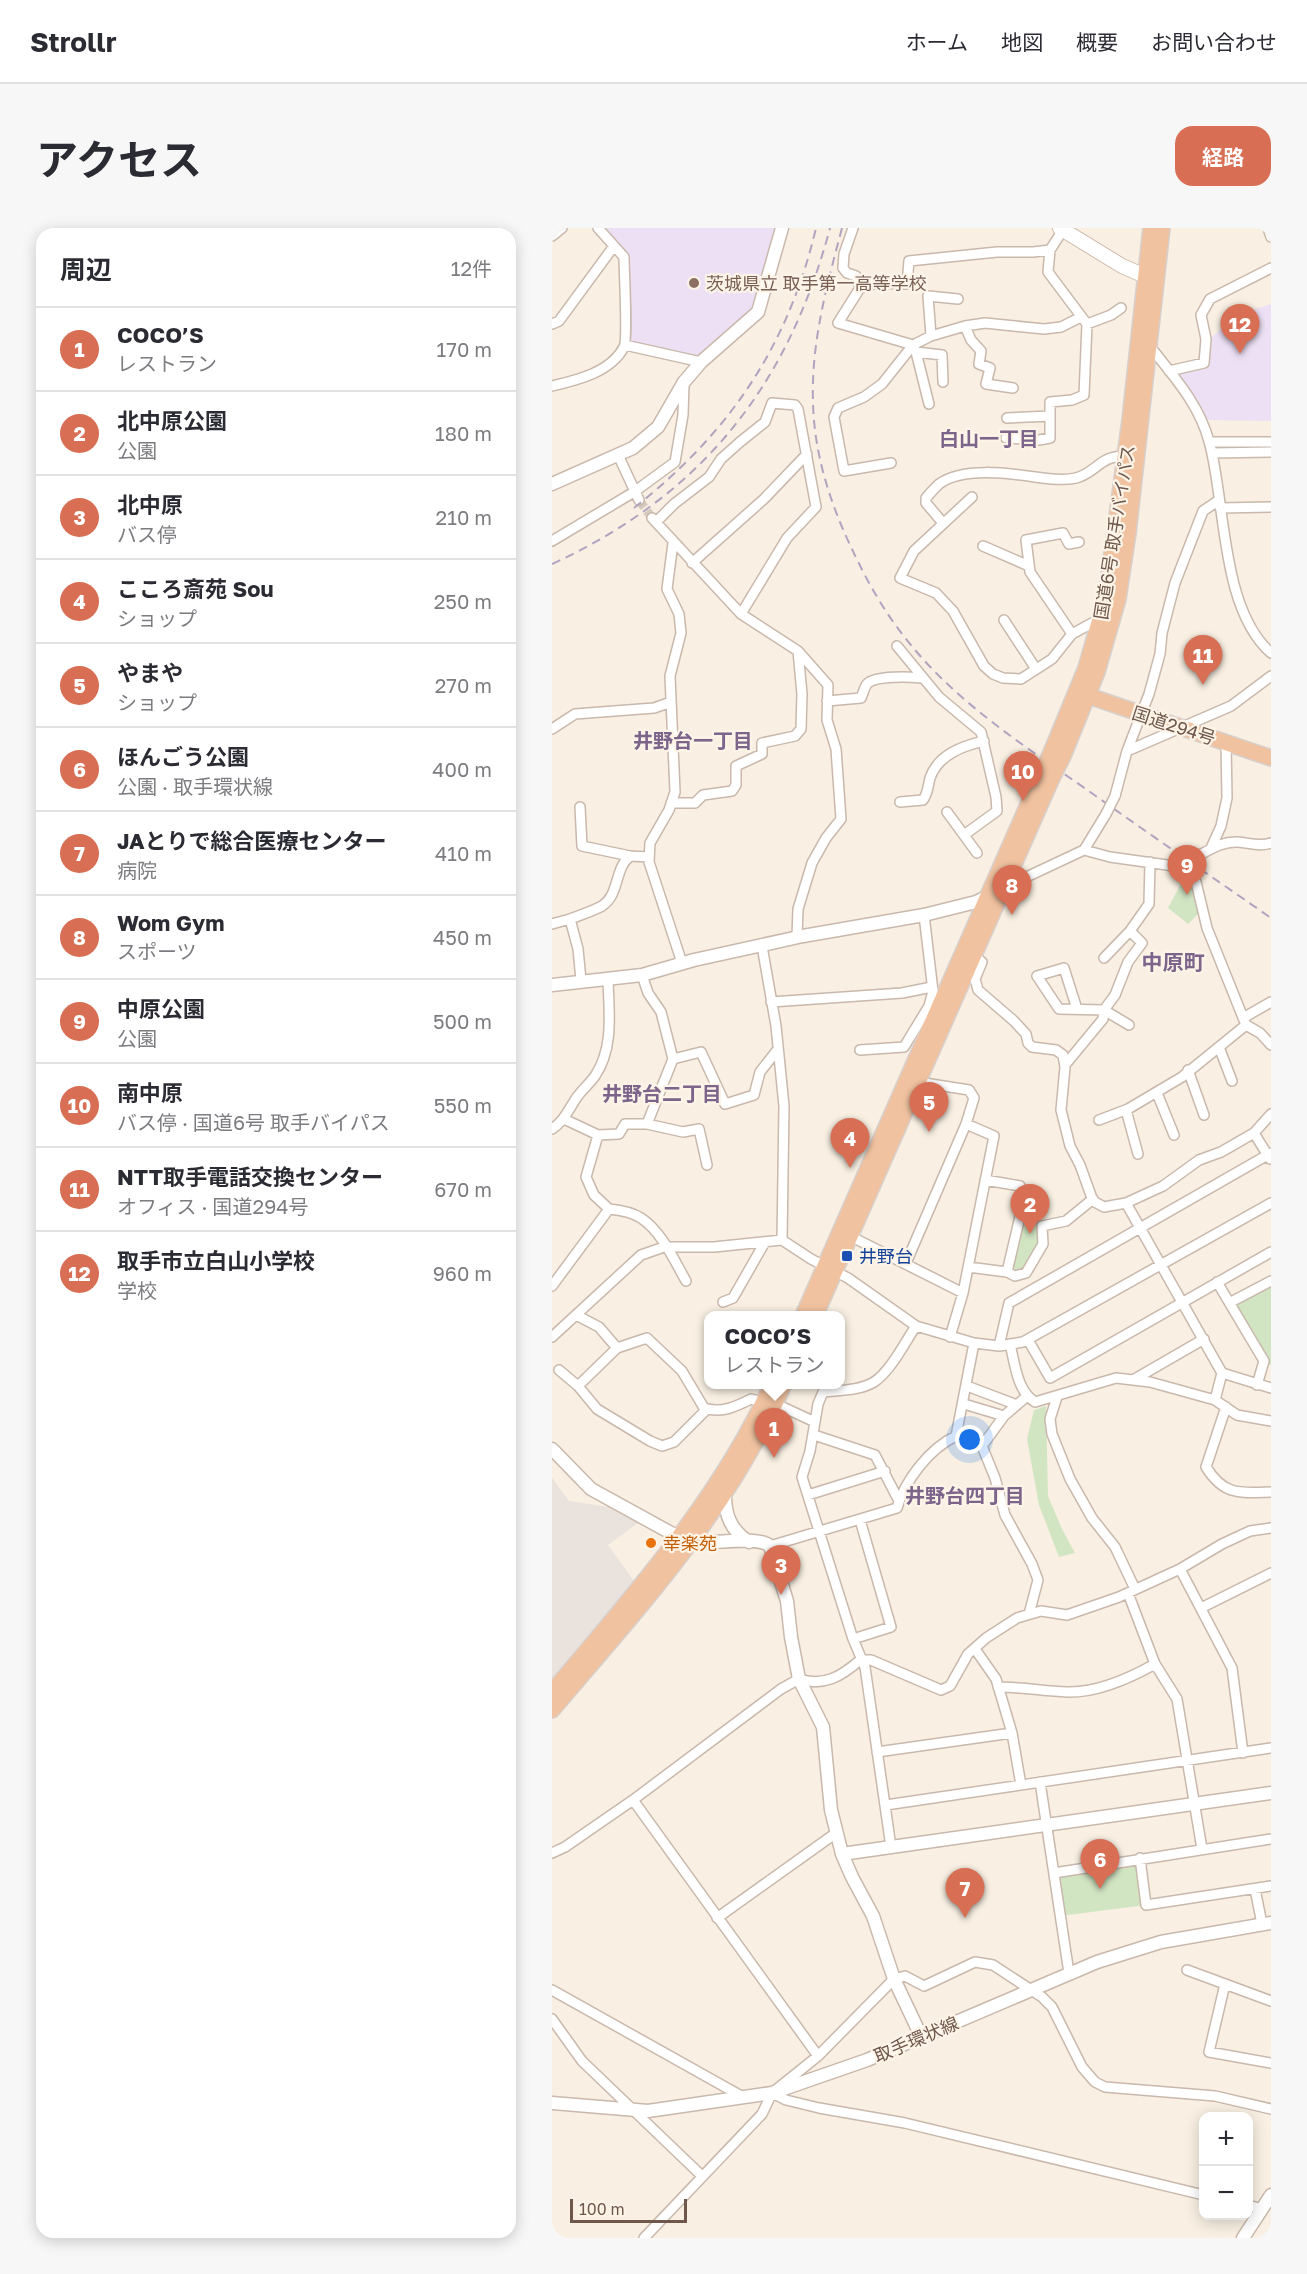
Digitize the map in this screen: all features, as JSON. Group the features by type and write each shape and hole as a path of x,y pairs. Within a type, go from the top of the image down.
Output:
{"highway":[{"name":"国道6号 取手バイパス","path":"806,1311 850,1236 1003,888 1047,777 1106,642 1122,576 1149,345 1151,228"},
{"name":"国道6号 取手バイパス","path":"1082,694 1101,623 1112,562 1151,279 1162,228"},
{"name":"国道294号","path":"1082,694 1271,758"},
{"name":"国道6号 取手バイパス","path":"817,1311 830,1269 933,1008 1047,777"},
{"path":"552,1692 726,1495 756,1445 770,1403 771,1389"},
{"path":"552,1710 687,1539 727,1470 780,1389"}],"main road":[{"path":"1062,229 1122,266 1151,279"}],"street":[{"path":"552,236 562,228"},
{"path":"552,386 582,379 610,363 625,345 624,257 598,228"},
{"path":"552,483 633,448 658,427 684,382 702,362 758,312 782,228"},
{"path":"853,228 844,254 843,268 847,273 856,276 860,288"},
{"path":"1268,228 1271,237"},
{"path":"1006,438 1040,440 1050,438 1050,402 1072,400 1084,395 1084,320 1048,272 1050,250 1062,229"},
{"path":"552,324 559,321 614,246"},
{"path":"943,382 942,355 914,349 838,323 860,288 877,283 907,284 909,261 997,252 1050,250"},
{"path":"1169,370 1204,363 1206,339 1202,315 1210,299 1271,268"},
{"path":"931,336 928,296 958,299"},
{"path":"891,463 844,471 834,417 838,408 864,397 882,384 914,349 931,336 964,326 985,323 1044,329 1061,327 1111,315 1121,308"},
{"path":"964,326 971,340 981,351 980,364 990,368 986,384 1013,388"},
{"path":"625,345 702,362"},
{"path":"1149,345 1188,393 1199,411 1212,453 1233,578 1243,609 1259,640 1271,653"},
{"path":"914,349 929,404"},
{"path":"552,542 636,496 675,462 683,414 684,382"},
{"path":"741,614 787,538 816,507 798,409 795,405 772,403 765,422 721,459 709,477 654,520 741,614 798,651 828,685 827,720 836,749 841,819 826,838 812,863 798,909 797,938"},
{"path":"1007,418 1050,416"},
{"path":"1209,442 1271,442"},
{"path":"1212,453 1271,452"},
{"path":"692,563 764,499 807,454"},
{"path":"618,455 636,496"},
{"path":"944,523 926,503 926,498 940,484 955,476 986,473 1077,478 1106,459 1126,456"},
{"path":"972,497 914,551 900,578 936,593 953,611 984,666 993,674 1003,678 1021,680 1052,659 1072,633 1094,622 1101,623"},
{"path":"552,985 642,975 682,963 797,938 924,915 987,897 1084,850 1115,796 1127,751 1149,694 1175,583 1203,511 1219,504 1271,507"},
{"path":"1072,633 1030,572 1026,540 1063,533 1069,544 1079,542"},
{"path":"673,543 667,589 679,614 681,633 670,676 675,792 650,843 649,862 682,963"},
{"path":"983,546 1029,566"},
{"path":"1004,620 1036,669"},
{"path":"897,646 939,697 981,732 996,797 996,811 964,835"},
{"path":"671,803 695,803 703,795 732,791 736,785 736,766 762,754 762,743 795,736 801,729 802,694 798,651"},
{"path":"1127,751 1231,706 1271,676"},
{"path":"827,701 861,698 869,682 880,679 922,678"},
{"path":"552,729 575,714 654,708 671,702"},
{"path":"900,802 922,800 927,795 933,771 938,763 965,746 984,741"},
{"path":"1211,848 1221,826 1227,798 1226,742"},
{"path":"580,807 582,846 630,856 649,857"},
{"path":"947,812 977,852"},
{"path":"1198,856 1219,844 1271,843"},
{"path":"1084,850 1110,857 1174,866 1196,882 1207,928 1245,1022 1271,1045"},
{"path":"552,924 603,905 614,893 623,861 630,856"},
{"path":"1104,958 1130,931 1149,904 1150,862"},
{"path":"860,1050 904,1047 933,1008 933,987 924,915"},
{"path":"570,919 578,949 581,980"},
{"path":"1065,1065 1103,1019 1104,1010 1115,995 1128,962 1142,944 1130,931"},
{"path":"762,946 778,1049 784,1114 780,1228 782,1240"},
{"path":"973,955 982,962 975,979 978,990 1014,1021 1026,1034 1028,1043 1032,1047 1056,1050 1062,1054 1065,1065 1061,1110 1070,1146 1080,1165 1092,1198 1104,1208 1126,1203 1163,1186 1199,1160 1221,1152 1254,1133 1271,1114"},
{"path":"1077,1009 1064,968 1038,976 1059,1009 1104,1010 1129,1025"},
{"path":"642,975 648,993 661,1012 673,1059 647,1124"},
{"path":"552,1129 564,1119 578,1095 596,1075 606,1054 609,1033 608,980"},
{"path":"771,1002 902,993 933,987"},
{"path":"1099,1120 1126,1110 1182,1077 1271,1002"},
{"path":"1219,1047 1232,1081"},
{"path":"673,1059 701,1052 725,1104 754,1095 760,1072 778,1049"},
{"path":"1188,1070 1204,1115"},
{"path":"906,1263 966,1124 974,1098 969,1090 918,1082"},
{"path":"1156,1093 1173,1135"},
{"path":"1126,1110 1138,1154"},
{"path":"564,1119 598,1135 619,1134 625,1124 647,1124 683,1132 699,1129 707,1165"},
{"path":"950,1337 963,1293 994,1136 966,1124"},
{"path":"999,1346 1009,1303 1140,1227 1270,1157 1254,1133"},
{"path":"598,1135 586,1177 594,1195 609,1209 621,1210 641,1218 667,1247 686,1281"},
{"path":"985,1180 1020,1186 1025,1195 1007,1272"},
{"path":"968,1267 1007,1272 1015,1276 1026,1273 1043,1244 1042,1226 1066,1221 1092,1198"},
{"path":"1126,1203 1222,1373 1215,1401"},
{"path":"552,1337 640,1255 667,1247 714,1247 782,1240 856,1283 916,1326 974,1343 999,1346 1010,1344 1028,1340 1271,1203"},
{"path":"552,1286 609,1209"},
{"path":"850,1236 963,1293"},
{"path":"723,1302 733,1298 765,1242"},
{"path":"1028,1340 1050,1377 1271,1253"},
{"path":"1231,1302 1271,1281"},
{"path":"1217,1282 1231,1302 1264,1361 1257,1385"},
{"path":"576,1315 599,1327 617,1348"},
{"path":"891,1847 865,1667 860,1660 853,1639 802,1477 814,1435 818,1404 823,1392 852,1389 874,1382 890,1365 916,1326"},
{"path":"578,1386 617,1348 647,1338 682,1371 704,1408 734,1408 751,1399 770,1403 815,1422"},
{"path":"1133,1380 1204,1339"},
{"path":"956,1436 974,1343"},
{"path":"1010,1344 1017,1375 1026,1397 1035,1402 1116,1378 1150,1382 1215,1401 1237,1415 1271,1421"},
{"path":"559,1370 578,1386 597,1409 662,1446 674,1442 707,1409"},
{"path":"1222,1373 1271,1388"},
{"path":"967,1386 1017,1405"},
{"path":"982,1446 1004,1416 1026,1397"},
{"path":"1058,1397 1050,1419 1052,1434 1070,1479 1092,1518 1115,1546 1155,1664 1177,1699 1203,1849"},
{"path":"964,1404 1004,1416"},
{"path":"1226,1407 1206,1467 1219,1485 1238,1493 1271,1492"},
{"path":"814,1435 875,1455 899,1501"},
{"path":"770,1546 897,1508 922,1465 941,1443 956,1436 982,1446 995,1478 1005,1515 1032,1564 1038,1580 1029,1614"},
{"path":"552,1449 591,1489 628,1511 687,1539 765,1542 770,1546 787,1601 799,1679 823,1727 831,1810 836,1833 852,1877 873,1916 894,1979 921,2036"},
{"path":"808,1495 885,1471"},
{"path":"726,1495 726,1509 730,1522 737,1533 749,1542"},
{"path":"853,1639 891,1627 861,1520"},
{"path":"552,1853 565,1847 633,1800 781,1689 799,1679 814,1683 825,1682 848,1670 860,1660 884,1664 941,1690 950,1686 968,1654 986,1638 1017,1618 1041,1611 1067,1615 1131,1591 1180,1569 1222,1544 1250,1531 1271,1528"},
{"path":"1180,1569 1232,1668 1243,1752"},
{"path":"1202,1608 1271,1573"},
{"path":"975,1649 996,1679 1012,1733 1021,1785"},
{"path":"998,1688 1069,1692 1089,1690 1134,1676 1155,1664"},
{"path":"876,1752 1012,1733"},
{"path":"886,1805 1271,1748"},
{"path":"1040,1782 1069,1973"},
{"path":"843,1854 1271,1793"},
{"path":"633,1800 818,2056"},
{"path":"717,1918 836,1833"},
{"path":"1054,1873 1271,1839"},
{"path":"1140,1858 1146,1905 1271,1886"},
{"path":"1255,1889 1267,1923"},
{"name":"取手環状線","path":"552,2103 648,2111 772,2093 867,2060 1069,1973 1161,1942 1267,1923"},
{"path":"644,2238 762,2114 772,2093 818,2056 894,1979 904,1976 924,1986 975,1962 985,1962 993,1965 1052,2007 1082,2067 1095,2082 1105,2087 1215,2096 1271,2109"},
{"path":"1187,1970 1271,2001"},
{"path":"1225,1984 1209,2052 1271,2062"},
{"path":"552,1990 743,2097"},
{"path":"552,2019 582,2061 702,2176"},
{"path":"772,2093 786,2100 819,2108 905,2123 1199,2194"},
{"path":"1243,2238 1271,2195"},
{"path":"1253,2206 1262,2209"}],"shaded area":[{"name":"茨城県立 取手第一高等学校","path":"602,228 776,228 752,309 698,356 628,343 628,257"},
{"path":"1271,304 1271,421 1206,420 1177,371 1206,369 1210,339 1226,324 1252,310"},
{"path":"552,1478 569,1501 608,1507 639,1522 608,1545 634,1581 552,1678"}],"green space":[{"path":"1186,874 1190,876 1202,910 1188,924 1168,908"},
{"path":"1024,1206 1034,1213 1039,1221 1045,1242 1026,1273 1007,1272"},
{"path":"1271,1286 1271,1365 1268,1364 1236,1304"},
{"path":"1046,1406 1048,1496 1075,1553 1059,1557 1039,1505 1027,1439 1034,1410"},
{"path":"1140,1858 1146,1905 1060,1916 1054,1873"}],"tunnel":[{"path":"639,500 652,518"}],"railway":[{"path":"634,508 699,449 726,418 750,384 771,349 789,311 804,271 816,228"},
{"path":"552,564 605,536 653,505 695,469 732,429 763,386 790,337 812,285 830,228"},
{"path":"842,228 817,336 813,380 814,421 824,475 842,528 881,603 923,659 992,722 1271,918"}],"place":[{"name":"茨城県立 取手第一高等学校","path":"694,283"},
{"name":"取手市立白山小学校","path":"1240,354"},
{"name":"NTT取手電話交換センター","path":"1203,685"},
{"name":"南中原","path":"1023,801"},
{"name":"中原公園","path":"1187,895"},
{"name":"Wom Gym","path":"1012,915"},
{"name":"やまや","path":"929,1132"},
{"name":"こころ斎苑 Sou","path":"850,1168"},
{"name":"北中原公園","path":"1030,1234"},
{"name":"井野台","path":"847,1256"},
{"name":"COCO’S","path":"774,1458"},
{"name":"幸楽苑","path":"651,1543"},
{"name":"北中原","path":"781,1595"},
{"name":"ほんごう公園","path":"1100,1889"},
{"name":"JAとりで総合医療センター","path":"965,1918"}],"district":[{"name":"白山一丁目","path":"989,438"},
{"name":"井野台一丁目","path":"693,740"},
{"name":"中原町","path":"1173,962"},
{"name":"井野台二丁目","path":"662,1093"},
{"name":"井野台四丁目","path":"965,1495"}]}
